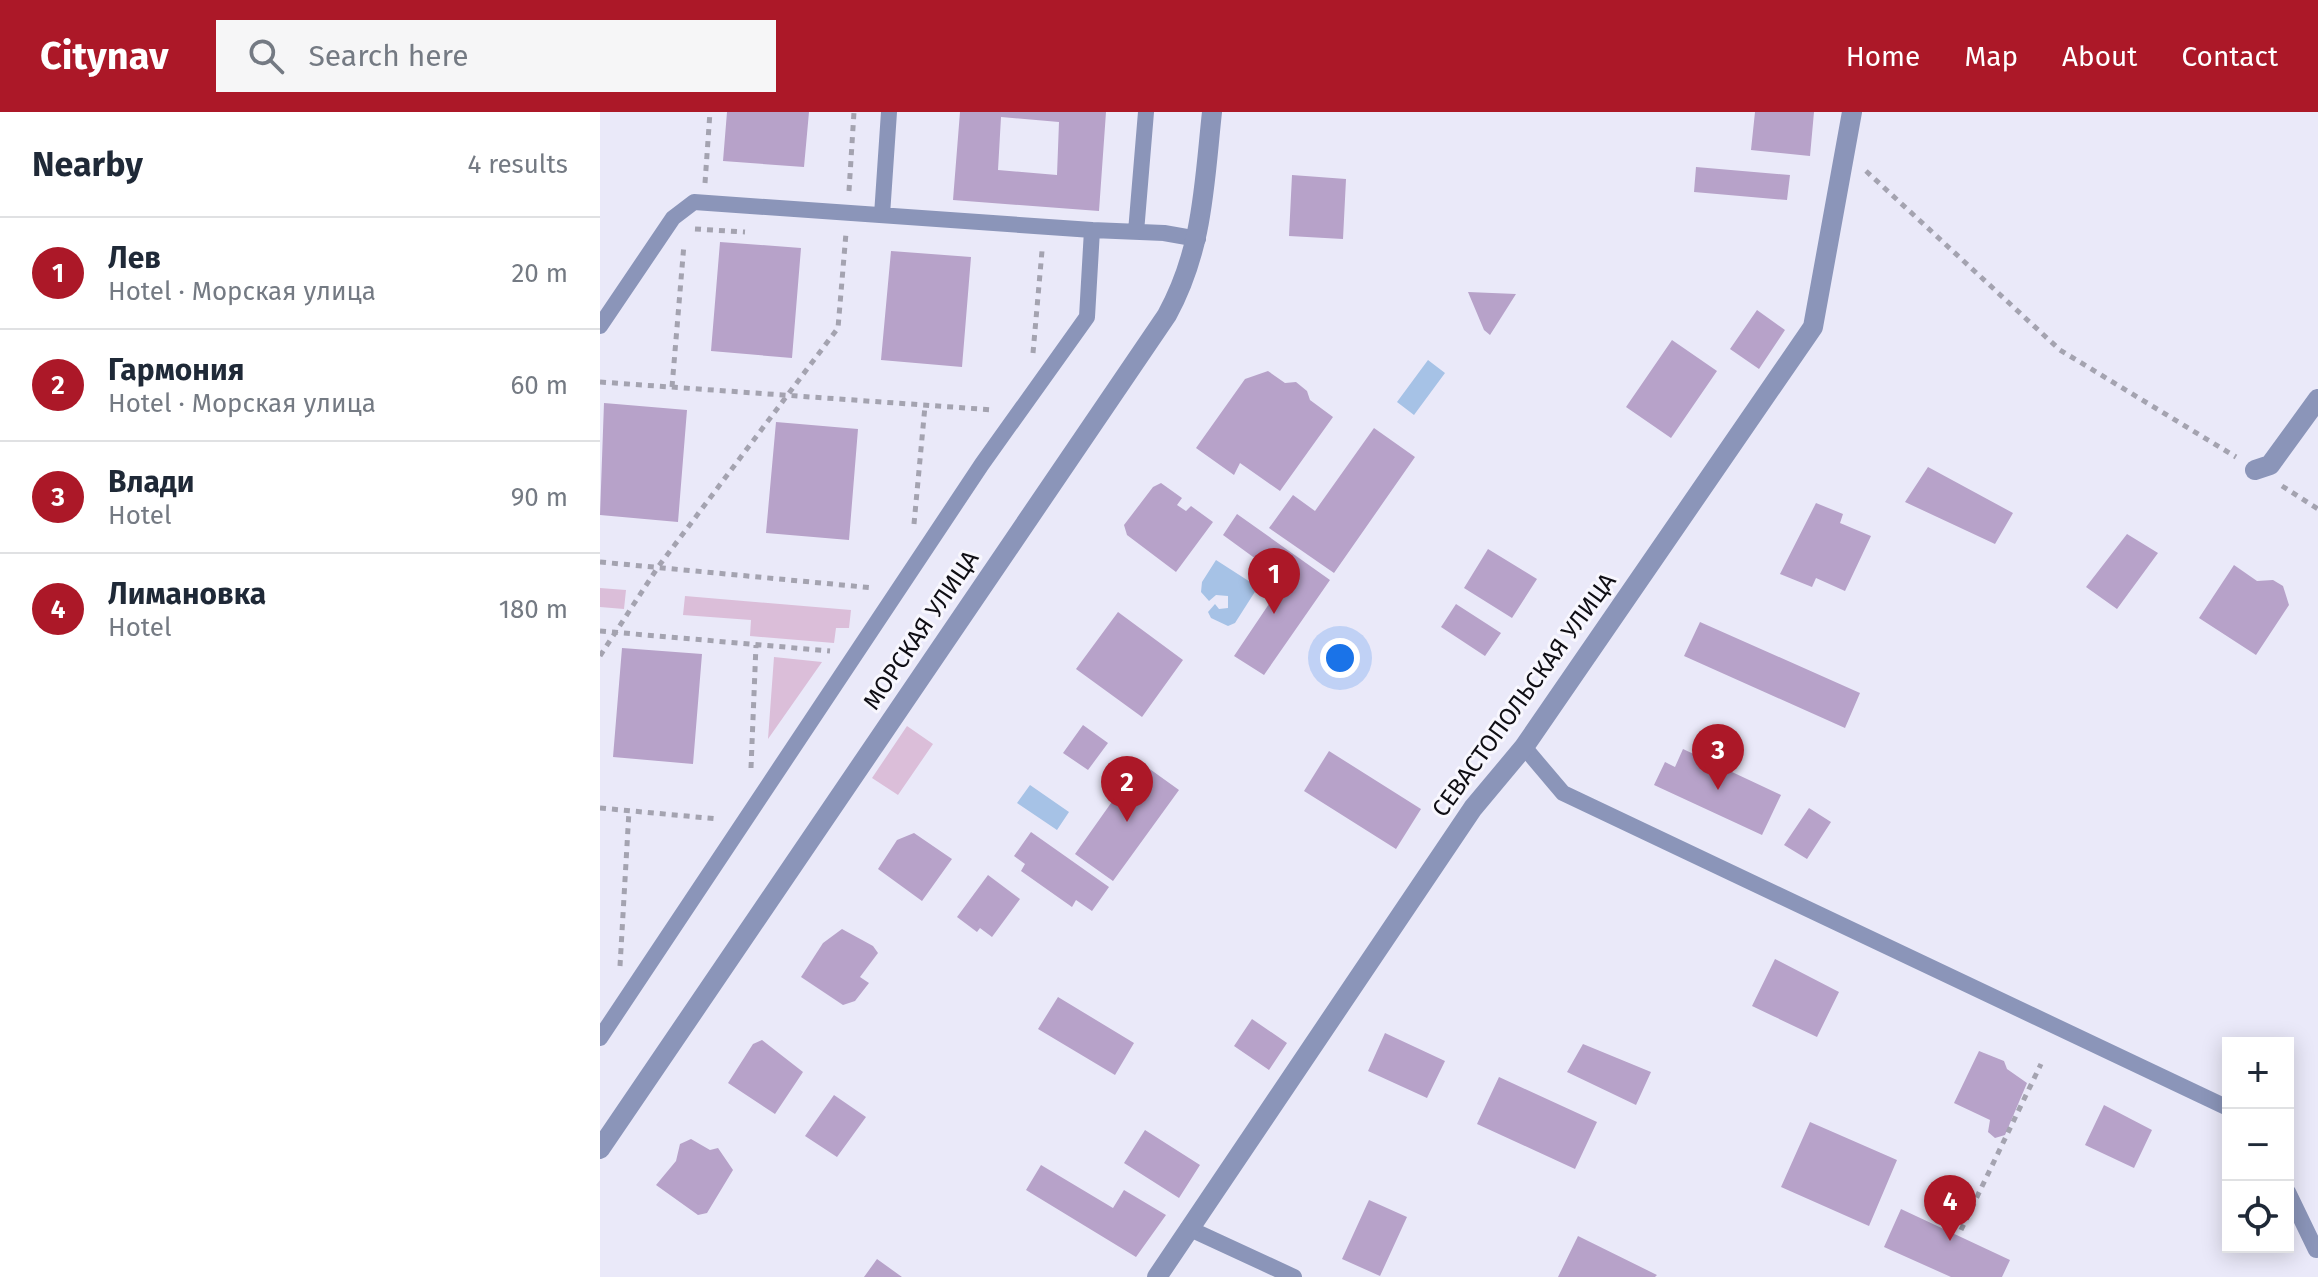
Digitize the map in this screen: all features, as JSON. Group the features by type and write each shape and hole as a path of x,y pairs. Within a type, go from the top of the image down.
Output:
{"street":[{"name":"МОРСКАЯ УЛИЦА","path":"600,1149 1167,315 1185,282 1198,239 1212,112"},
{"name":"СЕВАСТОПОЛЬСКАЯ УЛИЦА","path":"1157,1277 1473,808 1524,747 1813,327 1847,154 1852,112"},
{"path":"2255,470 2270,465 2318,399"}],"lane":[{"path":"882,215 889,112"},
{"path":"1136,232 1146,112"},
{"path":"600,326 673,218 694,202 1136,232 1198,239"},
{"path":"600,1038 1028,398 1087,317 1092,230"},
{"path":"1524,747 1563,793 2222,1105"},
{"path":"2294,1204 2316,1250"},
{"path":"1188,1228 1294,1277"}],"path":[{"path":"703,229 710,112"},
{"path":"600,656 658,567 838,328 854,112"},
{"path":"1847,154 2060,350 2318,509"},
{"path":"672,387 685,229 751,232"},
{"path":"829,237 860,239"},
{"path":"1027,250 1042,251 1028,398"},
{"path":"600,382 1010,411"},
{"path":"913,531 925,406"},
{"path":"600,562 890,589"},
{"path":"600,631 832,651"},
{"path":"750,777 756,645"},
{"path":"600,808 729,820"},
{"path":"620,978 629,811"},
{"path":"1961,1230 2041,1064"}],"shaded area":[{"path":"600,588 626,590 624,609 600,607"},
{"path":"685,596 851,610 849,628 836,628 834,643 750,636 751,620 683,615"},
{"path":"774,657 822,662 768,739"},
{"path":"907,726 933,744 898,795 872,778"}],"water":[{"path":"1428,360 1445,373 1414,415 1397,402"},
{"path":"1216,560 1258,587 1235,623 1228,626 1211,618 1208,612 1215,604 1219,609 1228,608 1228,596 1216,595 1209,601 1201,592 1202,582"},
{"path":"1030,785 1069,812 1057,830 1017,803"}],"building":[{"path":"727,112 809,112 804,167 723,161"},
{"path":"960,112 1106,112 1099,211 953,200","holes":["1001,117 1059,122 1057,175 998,170"]},
{"path":"1755,112 1814,112 1810,156 1751,150"},
{"path":"1696,167 1790,175 1787,200 1694,192"},
{"path":"1292,175 1346,179 1343,239 1289,236"},
{"path":"720,242 801,248 792,358 711,351"},
{"path":"891,251 971,257 962,367 881,360"},
{"path":"1468,292 1516,294 1490,335 1484,330"},
{"path":"1757,310 1785,330 1759,369 1730,349"},
{"path":"1672,340 1717,371 1671,438 1626,407"},
{"path":"1268,371 1285,383 1296,382 1307,391 1310,400 1333,417 1280,491 1240,463 1234,475 1196,448 1245,379"},
{"path":"604,403 687,410 678,522 600,515"},
{"path":"776,422 858,429 849,540 766,533"},
{"path":"1374,428 1415,457 1334,573 1269,528 1293,495 1315,511"},
{"path":"1928,467 2013,513 1995,544 1905,502"},
{"path":"1161,483 1182,498 1177,505 1186,511 1191,506 1213,522 1176,572 1127,535 1124,525 1153,487"},
{"path":"1816,503 1843,514 1840,523 1871,536 1845,591 1816,578 1812,587 1780,574"},
{"path":"1237,514 1330,580 1264,675 1234,656 1273,598 1271,570 1223,535"},
{"path":"2127,534 2158,553 2117,609 2086,587"},
{"path":"1488,549 1537,579 1512,618 1464,588"},
{"path":"2234,565 2257,581 2273,580 2283,586 2289,605 2256,655 2199,618"},
{"path":"1456,604 1501,633 1485,656 1441,627"},
{"path":"1118,612 1183,660 1142,717 1076,669"},
{"path":"1700,622 1860,693 1845,728 1684,656"},
{"path":"622,648 702,654 693,764 613,757"},
{"path":"1083,725 1108,743 1088,770 1063,753"},
{"path":"1683,749 1781,795 1762,835 1654,785 1665,762 1675,767"},
{"path":"1329,751 1421,809 1396,849 1304,791"},
{"path":"1140,762 1179,790 1113,881 1075,854"},
{"path":"1809,808 1831,822 1807,859 1784,845"},
{"path":"1031,832 1109,887 1092,911 1076,900 1072,907 1021,871 1025,864 1014,856"},
{"path":"914,833 952,859 922,901 878,869 897,840"},
{"path":"988,875 1020,899 992,937 980,928 977,932 957,917"},
{"path":"842,929 873,946 878,953 860,977 869,983 855,1001 843,1005 801,977 823,943"},
{"path":"1775,959 1839,992 1817,1037 1752,1006"},
{"path":"1058,997 1134,1043 1115,1075 1038,1029"},
{"path":"1252,1019 1287,1043 1269,1070 1234,1046"},
{"path":"1385,1033 1445,1061 1427,1098 1368,1071"},
{"path":"762,1040 803,1072 775,1114 728,1083 753,1044"},
{"path":"1583,1044 1651,1072 1636,1105 1567,1072"},
{"path":"1979,1051 2004,1061 2007,1069 2027,1083 2005,1135 1995,1138 1988,1132 1990,1120 1954,1103"},
{"path":"1499,1077 1597,1122 1575,1169 1477,1124"},
{"path":"834,1095 866,1117 837,1157 805,1136"},
{"path":"2104,1105 2152,1130 2134,1168 2085,1145"},
{"path":"1810,1122 1897,1160 1869,1226 1781,1187"},
{"path":"1145,1130 1200,1165 1179,1198 1124,1163"},
{"path":"691,1139 710,1150 718,1148 733,1170 707,1213 698,1215 656,1185 676,1161 680,1144"},
{"path":"1041,1165 1113,1208 1124,1190 1166,1215 1136,1257 1026,1190"},
{"path":"1369,1200 1407,1217 1380,1276 1342,1259"},
{"path":"1901,1209 2010,1260 2002,1277 1951,1277 1884,1247"},
{"path":"1578,1236 1657,1275 1558,1277"},
{"path":"877,1259 902,1277 864,1277"}],"place":[{"name":"Лев","path":"1274,614"},
{"name":"Влади","path":"1718,790"},
{"name":"Гармония","path":"1127,822"},
{"name":"Лимановка","path":"1950,1241"}]}
